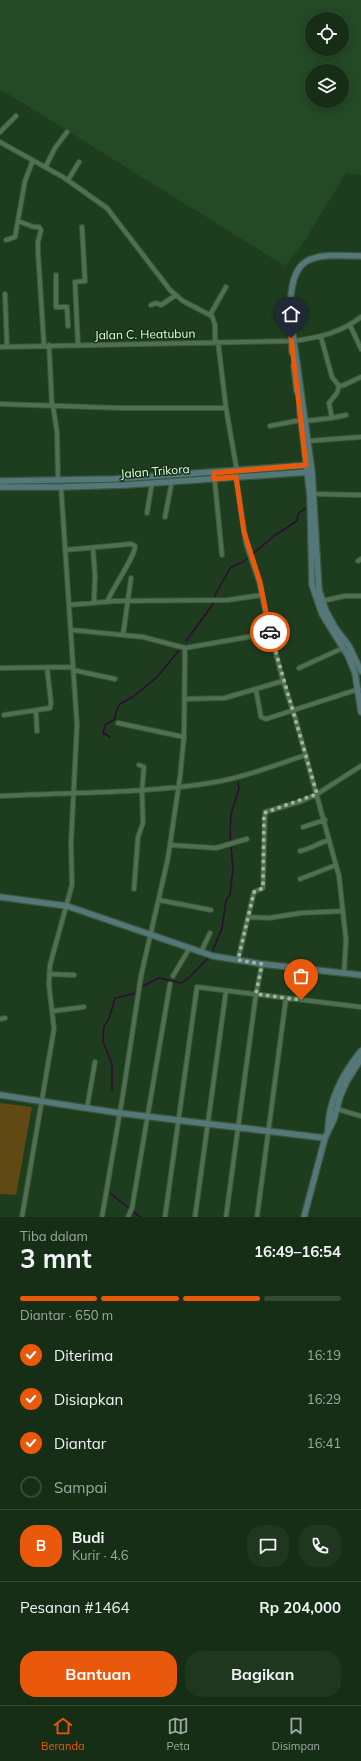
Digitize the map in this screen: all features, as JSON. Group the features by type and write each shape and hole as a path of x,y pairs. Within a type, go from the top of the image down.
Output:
{"main road":[{"path":"309,465 292,334 290,296 298,268 309,258 318,256 361,256"},
{"path":"303,421 308,441 312,585 322,614 343,648 351,655 359,689 361,712"},
{"name":"Jalan Trikora","path":"0,487 61,487 152,483 309,465"},
{"path":"309,472 314,494 318,579 322,601 330,619 361,671"},
{"name":"Jalan Trikora","path":"236,474 309,472"},
{"name":"Jalan Trikora","path":"0,481 58,482 214,476"},
{"path":"0,897 67,906 189,949 238,960 361,975"},
{"path":"328,1131 328,1118 340,1080 348,1066 361,1050"},
{"path":"304,1217 325,1138 347,1081 361,1059"},
{"path":"0,1095 42,1100 119,1113 325,1138"}],"street":[{"path":"0,132 16,116"},
{"path":"46,166 55,148 67,132"},
{"path":"0,142 46,166 68,180 112,213 152,269 176,295 191,306 210,315 214,321 244,532 262,595 283,680 294,711 325,820 339,876 346,940 344,972"},
{"path":"6,240 15,237 25,181 33,160"},
{"path":"68,180 79,162"},
{"path":"18,222 39,227 41,230 38,242 38,252 53,406 57,432 58,482"},
{"path":"78,345 75,282 85,281 82,226"},
{"path":"56,275 56,307 67,307 68,326"},
{"path":"210,315 226,286"},
{"path":"5,294 8,347"},
{"path":"151,305 156,303 161,305 176,295"},
{"name":"Jalan C. Heatubun","path":"0,347 293,341 321,337 350,325 361,317"},
{"path":"350,325 361,349"},
{"path":"321,337 332,377 339,386 338,393 329,403 332,418"},
{"path":"339,386 344,386 361,377"},
{"path":"0,404 121,408 226,408"},
{"path":"270,426 346,415"},
{"path":"308,441 361,437"},
{"path":"214,476 222,556"},
{"path":"165,517 172,481"},
{"path":"147,513 152,483"},
{"path":"22,1217 42,1100 47,1061 54,1029 48,974 51,956 67,906 73,876 71,843 77,725 72,630 61,487"},
{"path":"314,494 361,495"},
{"path":"65,550 131,544 135,546 134,554 111,590 107,602"},
{"path":"93,548 95,576 94,602"},
{"path":"124,635 131,578"},
{"path":"69,605 94,602 228,600 262,595"},
{"path":"322,601 345,596 361,596"},
{"path":"72,630 124,635 185,648 271,633"},
{"path":"102,1217 139,990 170,846 184,737 185,648"},
{"path":"299,668 343,648"},
{"path":"0,668 73,668 115,679"},
{"path":"4,715 36,711 51,707 47,668"},
{"path":"184,699 225,698 256,690 283,680"},
{"path":"256,690 262,718 266,719 359,689"},
{"path":"36,711 37,731"},
{"path":"118,723 184,737"},
{"path":"0,796 178,787 222,781 306,755"},
{"path":"134,889 138,837 143,823 142,790 144,767 139,765"},
{"path":"238,960 254,892 263,888 264,813 317,794 361,766"},
{"path":"303,827 325,820"},
{"path":"170,846 216,848 247,839"},
{"path":"300,850 313,847 329,840"},
{"path":"300,879 336,865"},
{"path":"159,900 211,910"},
{"path":"248,916 269,918 301,913 343,911"},
{"path":"201,952 210,933"},
{"path":"173,976 189,949"},
{"path":"226,1217 256,994 262,964"},
{"path":"48,974 74,975"},
{"path":"128,1216 132,1208 170,984"},
{"path":"165,1217 197,987 361,1007"},
{"path":"195,1217 226,991"},
{"path":"257,1217 270,1131 286,998"},
{"path":"53,1011 84,1007"},
{"path":"0,1019 5,1018"},
{"path":"87,1108 95,1062"},
{"path":"337,1109 361,1116"}],"shaded area":[{"path":"0,0 361,0 361,175 346,173 304,242 285,266 0,89"},
{"path":"0,1103 32,1107 16,1195 0,1194"}],"waterway":[{"path":"186,641 213,604 216,593 231,567 243,562 274,536 297,521 298,514 307,507"},
{"path":"110,737 103,733 105,725 115,719 116,711 120,704 134,696 157,677 181,648"},
{"path":"212,952 222,928 226,900 230,895 233,870 230,832 231,814 239,789 238,782"},
{"path":"141,987 159,978 181,983 190,977 208,958"},
{"path":"112,1090 112,1064 103,1041 104,1026 109,1019 115,998 133,994 138,990"},
{"path":"110,1193 140,1217"}],"way so far":[{"path":"270,632 317,794 302,801 264,813 263,888 262,890 254,892 238,960 262,964 256,994 301,1000"}],"route":[{"path":"270,632 260,582 248,551 239,505 236,477 214,479 214,473 306,465 291,338"}]}
